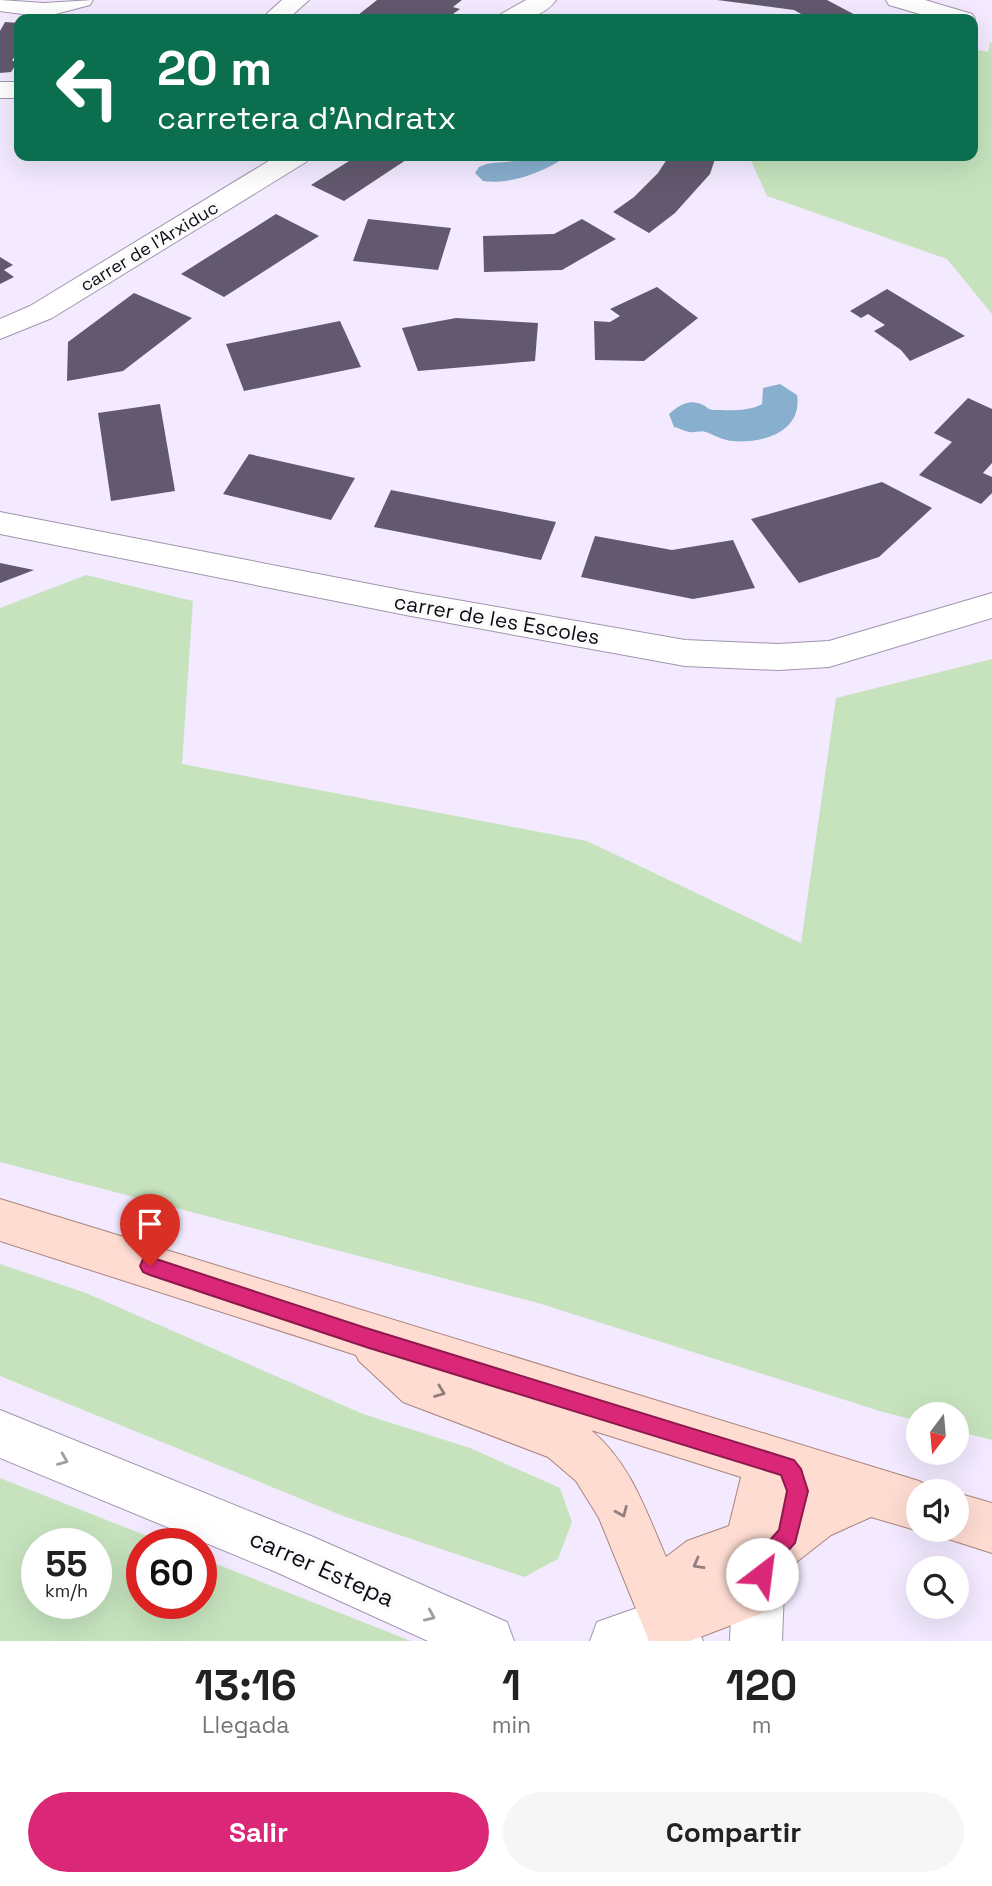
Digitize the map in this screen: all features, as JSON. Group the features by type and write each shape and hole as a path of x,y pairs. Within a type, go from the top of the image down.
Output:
{"main road":[{"path":"0,1220 200,1281 366,1337 906,1502"},
{"path":"366,1337 420,1385 564,1439 593,1464 617,1501 672,1632"},
{"path":"778,1464 794,1476 797,1491 788,1535"},
{"path":"672,1632 672,1599 683,1574 705,1559 735,1554 746,1544 778,1464"},
{"path":"672,1632 758,1590 766,1559 788,1535 840,1502 871,1492"},
{"path":"969,1521 992,1528"}],"street":[{"path":"0,4 44,10 80,0"},
{"path":"279,14 297,0"},
{"path":"519,14 544,0"},
{"path":"898,0 948,14"},
{"name":"carrer de l'Arxiduc","path":"0,330 41,312 288,161"},
{"name":"carrer de les Escoles","path":"0,523 411,604 685,653 778,657 829,654 992,605"},
{"name":"carrer Estepa","path":"0,1434 293,1554 488,1641"},
{"path":"756,1641 758,1590"},
{"path":"616,1641 672,1632"}],"green space":[{"path":"990,42 992,314 947,259 767,196 751,161 978,161 978,50 988,52"},
{"path":"86,575 193,601 182,764 587,841 801,943 836,698 992,659 992,1440 970,1434 970,1402 906,1402 906,1418 538,1303 0,1162 0,608"},
{"path":"0,1264 86,1293 363,1414 470,1448 560,1488 572,1522 558,1559 524,1577 343,1516 0,1376"},
{"path":"0,1478 127,1528 126,1619 217,1619 217,1564 411,1641 0,1641"}],"water":[{"path":"558,161 538,172 516,179 483,181 475,173 479,167 491,163"},
{"path":"780,384 797,395 797,408 787,427 767,438 732,441 704,431 689,432 674,427 669,414 689,402 713,410 751,408 762,404 763,388"}],"building":[{"path":"377,0 462,0 453,7 460,9 453,14 359,14"},
{"path":"717,0 827,0 854,14 801,14 794,10"},
{"path":"5,22 14,23 14,67 11,72 0,73 0,31"},
{"path":"349,161 404,161 344,201 311,185"},
{"path":"666,161 714,161 710,174 675,213 649,233 613,212 634,197 658,173"},
{"path":"276,214 319,236 224,297 181,274"},
{"path":"368,219 451,228 438,270 353,261"},
{"path":"582,219 616,239 562,270 484,272 483,236 554,234"},
{"path":"0,257 13,265 4,270 14,277 0,284"},
{"path":"657,287 698,318 644,361 595,360 594,321 610,322 620,316 610,309"},
{"path":"887,289 965,336 910,361 901,350 874,331 885,325 868,314 861,318 850,311"},
{"path":"134,293 192,318 123,371 67,381 68,342"},
{"path":"456,318 538,323 535,361 418,371 402,328"},
{"path":"340,321 361,367 244,391 226,344"},
{"path":"968,398 992,409 992,463 983,473 992,477 992,493 981,504 919,475 952,442 934,433"},
{"path":"160,404 175,491 111,501 98,413"},
{"path":"249,454 355,478 331,520 223,494"},
{"path":"882,482 932,508 879,557 799,583 751,519"},
{"path":"391,490 556,522 541,560 374,527"},
{"path":"595,536 672,550 733,540 755,588 693,599 581,577"},
{"path":"0,563 34,570 0,583"}],"route":[{"path":"150,1266 366,1337 787,1467 794,1476 797,1491 788,1535 766,1559 762,1574"}]}
